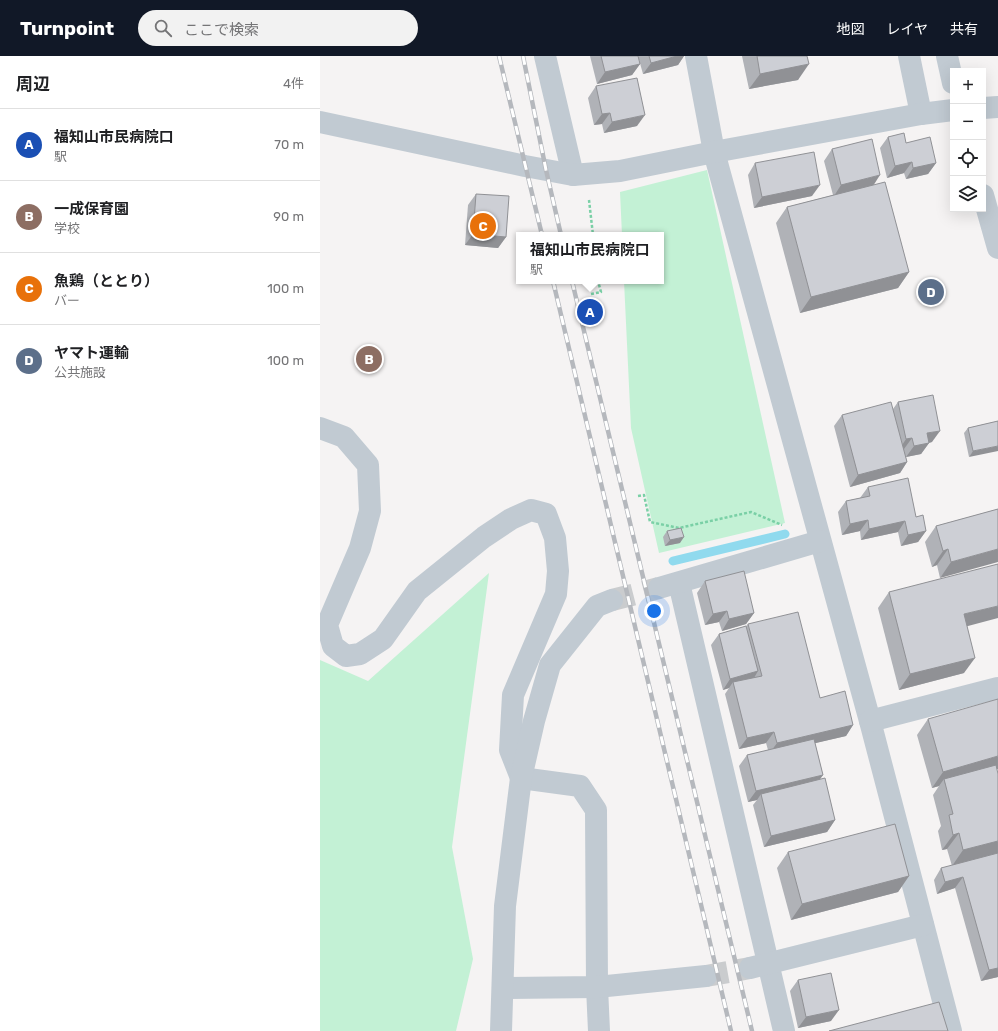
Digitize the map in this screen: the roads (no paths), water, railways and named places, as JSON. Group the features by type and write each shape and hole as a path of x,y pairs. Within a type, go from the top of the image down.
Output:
{"street":[{"path":"545,56 580,174"},
{"path":"696,56 714,152 870,721 951,1031"},
{"path":"909,56 921,114"},
{"path":"947,56 950,70"},
{"path":"986,108 998,108"},
{"path":"320,122 525,166 580,174 620,171 714,152 921,114 950,110"},
{"path":"986,206 998,248"},
{"path":"320,428 344,437 368,465 370,511 360,548 327,626 333,646 346,656 360,654 383,639 418,592 484,537 511,518 531,510 546,514 555,538 558,571 556,594 513,695 510,750 522,778"},
{"path":"659,588 820,541"},
{"path":"680,582 759,965 784,1031"},
{"path":"501,1031 505,906 522,778 534,721 550,665 597,606 612,600"},
{"path":"870,721 998,688"},
{"path":"522,778 580,786 596,810 598,1031"},
{"path":"759,965 923,925"},
{"path":"503,988 597,986 706,976"}],"waterway":[{"path":"673,561 785,534"}],"tunnel":[{"path":"612,600 659,588"},
{"path":"706,976 750,968"}],"railway":[{"path":"499,56 541,232"},
{"path":"523,56 560,232"},
{"path":"554,284 731,1031"},
{"path":"573,284 752,1031"}],"place":[{"name":"魚鶏（ととり）","path":"483,226"},
{"name":"ヤマト運輸","path":"931,292"},
{"name":"福知山市民病院口","path":"590,312"},
{"name":"一成保育園","path":"369,359"}]}
